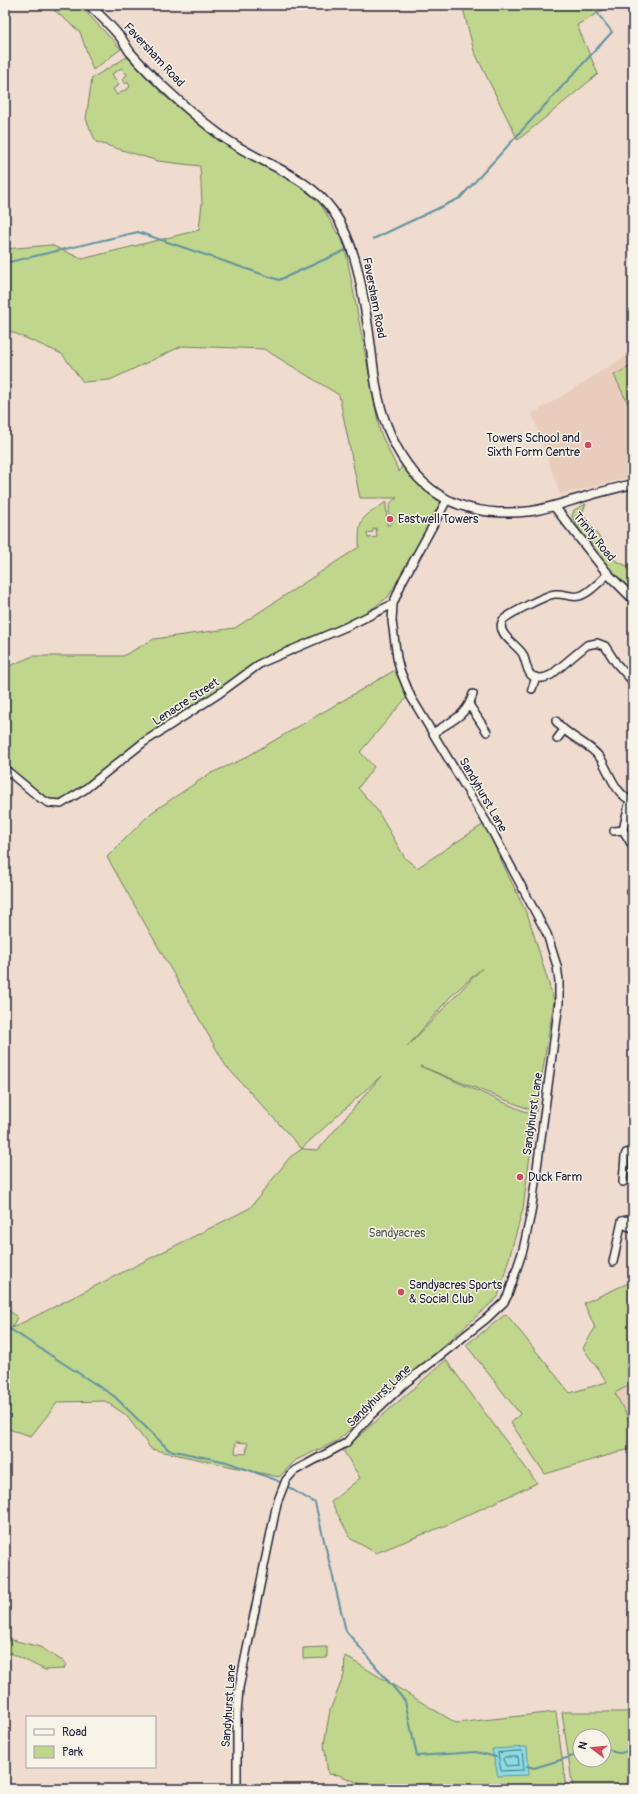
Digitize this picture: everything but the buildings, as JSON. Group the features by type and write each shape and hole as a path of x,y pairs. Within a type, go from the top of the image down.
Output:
{"main road":[{"name":"Faversham Road","path":"89,5 120,37 130,52 201,119 225,138 308,186 324,199 334,213 353,252 366,314 377,389 385,420 401,455 413,471 436,493 446,500 463,507 484,512 532,510 554,506 633,484"},
{"name":"Trinity Road","path":"554,506 608,574 633,599"}],"street":[{"name":"Sandyhurst Lane","path":"237,1789 237,1714 241,1673 277,1503 284,1484 301,1467 346,1443 404,1384 486,1319 504,1302 514,1281 528,1228 559,1003 557,966 547,934 493,833 411,697 400,670 393,634 393,604 403,580 446,500"},
{"path":"608,574 580,596 554,594 506,616 502,624 504,634 521,652 526,660 529,673 536,677 545,678 551,675 575,657 584,648 591,643 597,642 605,646 616,663 633,682"},
{"name":"Lenacre Street","path":"5,769 40,798 49,803 61,804 84,790 144,742 220,693 261,663 348,626 393,604"},
{"path":"532,689 536,677"},
{"path":"433,733 462,714 470,706 473,694"},
{"path":"470,706 487,732"},
{"path":"556,721 563,731 588,746 600,758 617,788 632,800 624,830 633,847"},
{"path":"557,738 563,731"},
{"path":"614,831 624,830"},
{"path":"624,1182 625,1156 629,1152"},
{"path":"622,1221 633,1219"},
{"path":"622,1221 627,1226 633,1228"},
{"path":"612,1262 622,1221"}],"shaded area":[{"name":"Towers School and Sixth Form Centre","path":"633,352 633,476 560,495 532,414"},
{"path":"633,1383 633,1427 615,1393"}],"green space":[{"path":"48,5 74,5 87,13 121,49 93,70 80,32"},
{"path":"462,5 612,5 577,25 598,74 518,140 474,51"},
{"path":"127,57 168,99 216,139 282,174 319,201 345,247 380,432 399,472 402,466 414,480 436,498 439,504 431,524 388,597 354,622 260,662 72,794 52,802 5,764 5,668 33,656 123,656 154,639 235,628 359,547 360,529 363,519 366,515 386,502 387,525 390,525 390,522 393,522 393,515 389,515 389,507 392,501 397,498 360,498 339,395 264,349 182,346 110,380 83,382 62,354 5,329 5,249 51,245 82,259 199,230 202,203 200,166 158,161 96,142 86,119 92,78","holes":["122,68 127,75 122,79 126,84 128,82 130,87 117,95 113,89 119,85 112,74","376,528 377,537 368,538 367,533 373,532 373,529"]},
{"path":"633,365 633,414 614,375"},
{"path":"586,504 582,513 616,561 627,566 633,563 633,591 617,578 572,517 574,510"},
{"name":"Sandyacres","path":"395,670 407,697 360,752 374,767 358,788 377,810 405,858 417,868 484,824 529,919 554,1001 536,1112 420,1066 535,1116 523,1209 498,1297 337,1441 296,1460 279,1477 151,1449 126,1415 105,1401 58,1402 31,1436 5,1428 5,1307 17,1317 12,1328 250,1208 290,1157 302,1149 226,1066 107,857 151,813 209,774 241,760","holes":["482,968 407,1047 451,996","381,1076 318,1150 302,1148","236,1442 248,1443 246,1454 235,1453"]},
{"path":"633,1281 633,1383 615,1393 633,1427 633,1448 545,1474 511,1423 520,1414 466,1345 506,1314 570,1393 607,1382 583,1348 595,1328 584,1303"},
{"path":"446,1360 537,1483 444,1526 376,1553 351,1539 331,1502 360,1478 343,1450"},
{"path":"5,1638 40,1647 66,1663 64,1669 45,1670 13,1654 5,1653"},
{"path":"327,1647 327,1658 303,1659 303,1648"},
{"path":"345,1656 456,1723 556,1712 566,1789 435,1789 423,1786 421,1789 373,1789 339,1775 328,1774 324,1744 330,1710 344,1675"},
{"path":"562,1712 633,1712 633,1789 573,1789"}],"water":[{"path":"527,1747 529,1775 498,1776 492,1749"}],"waterway":[{"path":"373,239 460,198 612,32 591,5"},
{"path":"5,263 138,232 279,280 346,250"},
{"path":"5,1320 10,1329 114,1396 169,1450 227,1462 276,1480 315,1503 346,1631 405,1701 417,1756 476,1752 496,1757"},
{"path":"612,1751 622,1753 633,1747"},
{"path":"527,1766 534,1768 572,1756"}],"place":[{"name":"Towers School and Sixth Form Centre","path":"588,445"},
{"name":"Eastwell Towers","path":"390,519"},
{"name":"Duck Farm","path":"520,1177"},
{"name":"Sandyacres Sports & Social Club","path":"401,1292"}]}
